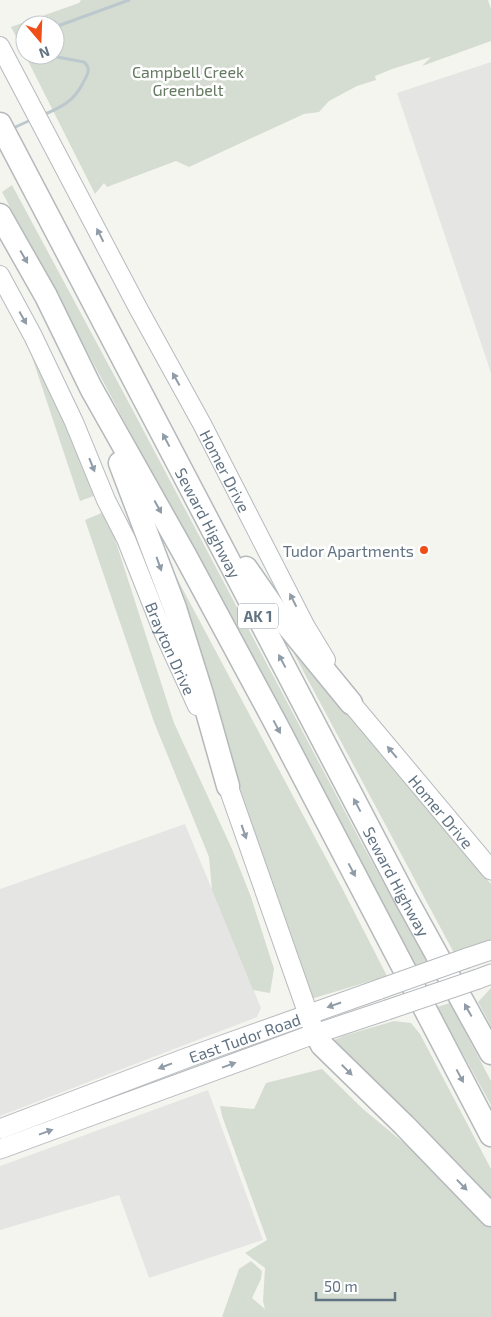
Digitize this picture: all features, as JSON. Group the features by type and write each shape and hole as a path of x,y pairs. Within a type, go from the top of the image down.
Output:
{"highway":[{"name":"Seward Highway","path":"0,124 405,897 491,1053"},
{"name":"AK 1","path":"0,215 46,296 91,388 258,690 491,1135"},
{"path":"91,388 175,608 228,786"},
{"path":"191,488 278,614 351,703"},
{"path":"312,1024 322,1045 404,1125 491,1215"}],"main road":[{"name":"Homer Drive","path":"0,46 138,308 202,424 306,627 351,703 491,870"},
{"name":"Brayton Drive","path":"0,275 33,336 74,422 106,500 126,539 161,627 198,708 228,786 312,1024"},
{"name":"East Tudor Road","path":"0,1149 312,1024 380,989 491,950"},
{"name":"East Tudor Road","path":"0,1129 189,1057 312,1024 387,1010 484,976"}],"shaded area":[{"path":"491,62 491,373 397,93"},
{"path":"185,824 261,1008 257,1017 0,1116 0,889"},
{"path":"208,1090 263,1240 149,1278 119,1195 0,1230 0,1166"}],"green space":[{"name":"Campbell Creek Greenbelt","path":"81,0 488,0 491,9 491,41 422,66 431,57 392,69 375,76 376,80 357,86 329,101 319,112 304,114 189,167 176,161 107,187 104,183 95,194 30,65 65,65 65,15 45,15 79,3"},
{"name":"Campbell Creek Greenbelt","path":"15,26 15,35 11,27"},
{"path":"12,185 361,842 428,964 416,968 2,192"},
{"path":"27,342 99,494 80,501"},
{"path":"106,511 174,723 232,849 251,897 274,969 270,993 253,990 212,890 209,857 154,722 85,520"},
{"path":"165,556 387,976 311,999 161,558"},
{"path":"277,622 286,628 491,884 491,940 454,953"},
{"path":"491,988 491,1026 478,1002"},
{"path":"450,1003 491,1081 491,1105 437,1007"},
{"path":"394,1021 411,1023 420,1034 491,1169 491,1204 439,1145 337,1050 332,1041"},
{"path":"322,1069 363,1109 416,1153 491,1224 491,1317 222,1317 239,1269 251,1261 262,1271 261,1279 252,1298 265,1309 263,1301 265,1268 245,1253 267,1240 220,1106 254,1109 266,1083"}],"waterway":[{"path":"65,23 129,0"},
{"path":"43,115 62,106 71,99 87,75 88,67 84,62 65,58"},
{"path":"11,129 33,119"}],"place":[{"name":"Tudor Apartments","path":"424,550"}]}
